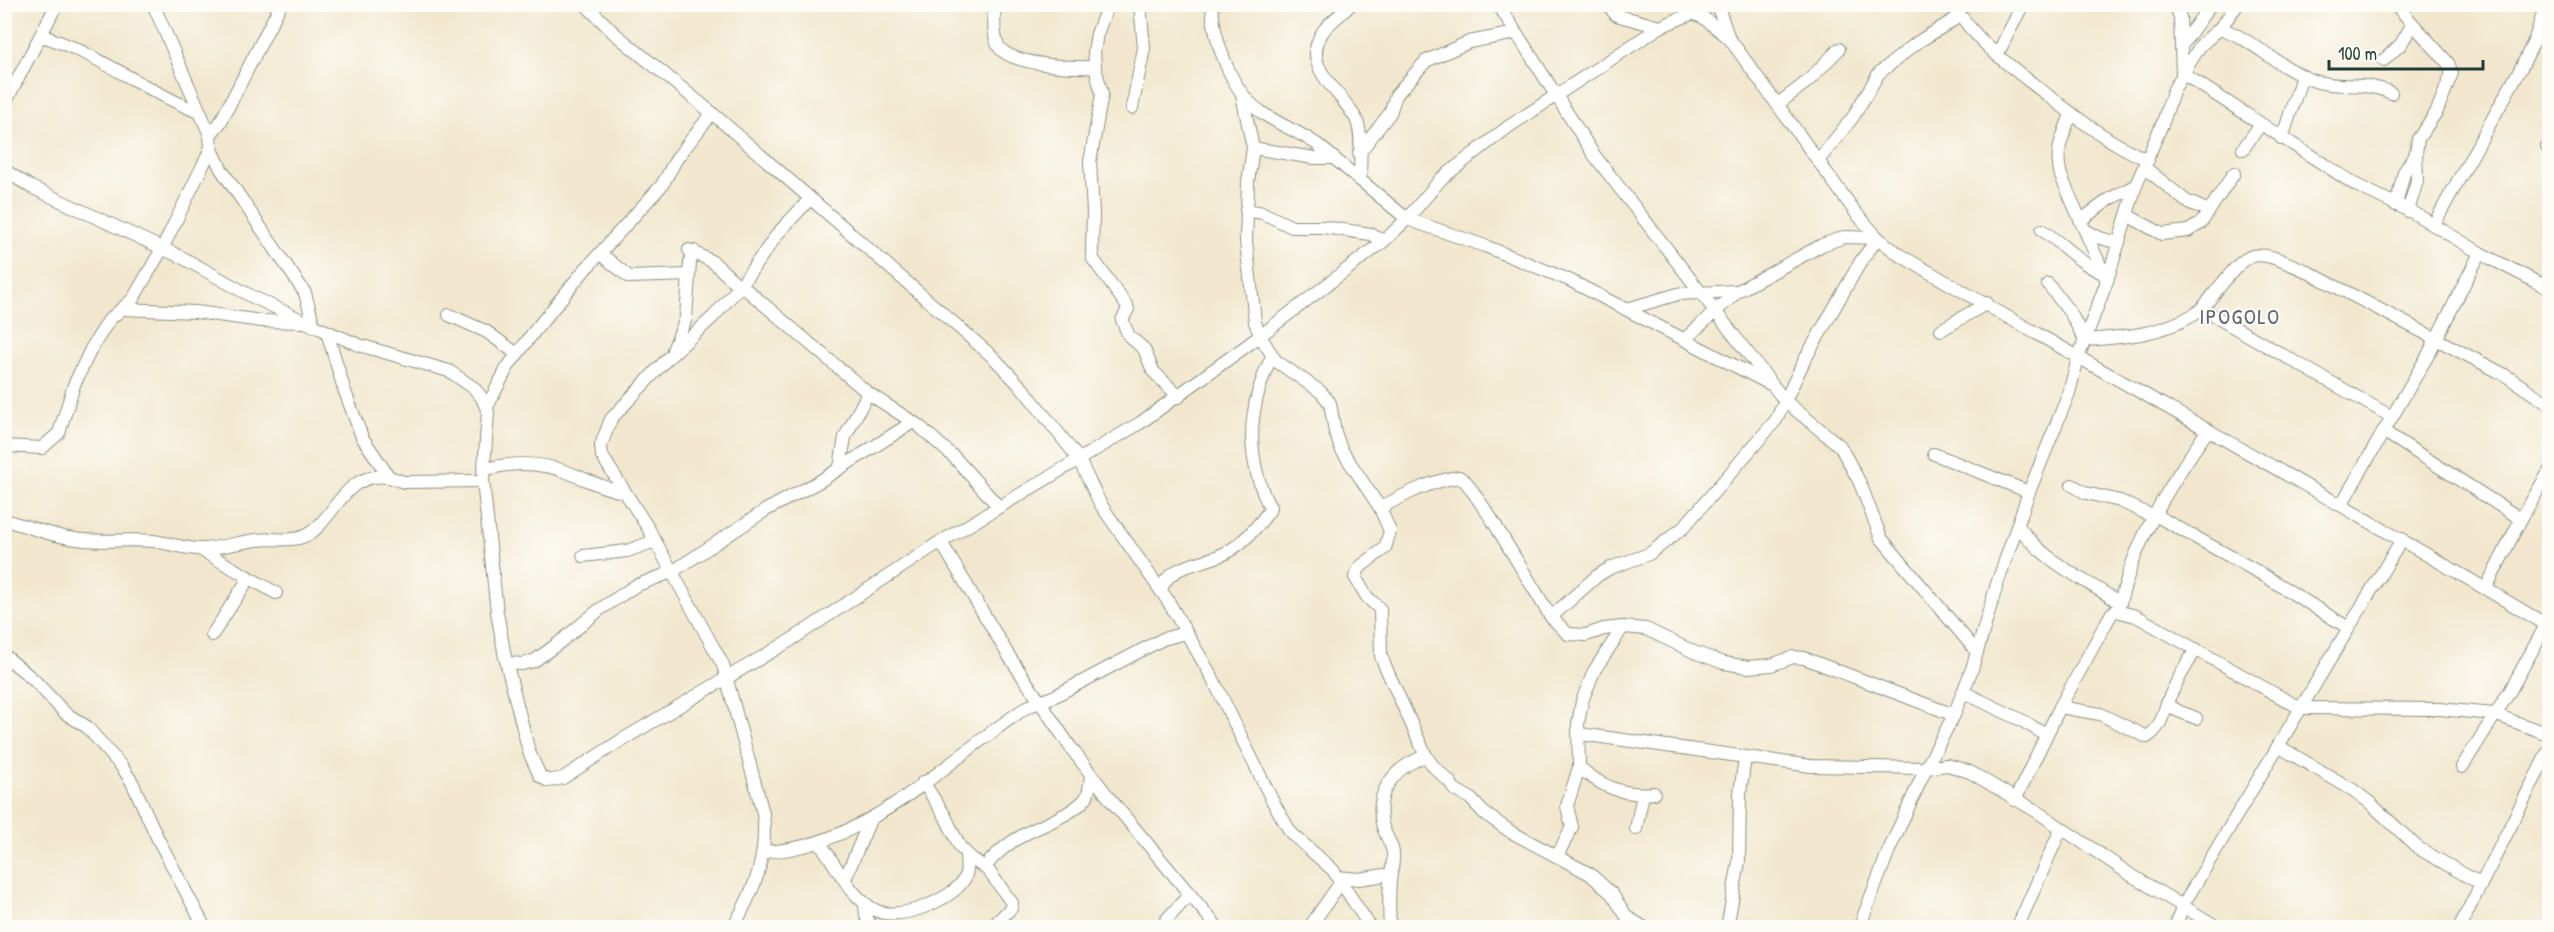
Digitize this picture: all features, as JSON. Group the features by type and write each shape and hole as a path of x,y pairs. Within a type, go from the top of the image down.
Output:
{"street":[{"path":"4,105 57,4"},
{"path":"153,4 182,76 201,113 221,169 305,293 310,324"},
{"path":"4,446 42,448 59,433 82,366 101,330 133,299 162,249 197,180 210,141 281,4"},
{"path":"585,4 614,33 711,113 994,358 1038,406 1078,458 1101,505 1161,589 1212,677 1272,801 1291,833 1325,863 1339,879 1371,927"},
{"path":"994,4 997,41 1004,53 1013,58 1095,67"},
{"path":"1108,4 1097,34 1095,67 1102,94 1089,168 1093,212 1093,259 1127,306 1128,309 1122,320 1125,331 1144,349 1153,371 1179,397"},
{"path":"1132,108 1144,48 1140,4"},
{"path":"1212,4 1214,28 1220,48 1242,95 1252,147 1246,210 1246,261 1255,322 1272,356 1285,369 1327,398 1332,409 1335,432 1341,449 1380,508 1390,531 1388,543 1360,567 1355,578 1367,597 1380,609 1381,656 1426,756 1454,789 1470,798 1484,813 1532,845 1557,856 1599,881 1612,894 1627,917 1644,927"},
{"path":"1352,4 1323,33 1315,56 1319,70 1359,126 1360,180"},
{"path":"1498,4 1594,155 1771,385 1785,401 1840,446 1860,483 1881,538 1977,652"},
{"path":"1607,4 1616,15 1660,27"},
{"path":"1717,4 1729,38"},
{"path":"1953,4 1970,30 1997,55 2071,114 2146,163 2186,201 2209,211"},
{"path":"1997,55 2023,4"},
{"path":"2175,4 2180,17 2181,73"},
{"path":"2182,45 2211,4"},
{"path":"1859,927 1889,850 1963,692 2030,492 2069,393 2078,358 2119,243 2136,185 2181,73 2200,46 2220,28 2238,4"},
{"path":"2395,4 2448,63 2452,73 2437,111 2418,139 2417,182 2408,211"},
{"path":"2434,224 2522,66 2535,39 2546,4"},
{"path":"4,170 31,187 162,249 327,332 380,351 448,371 474,388 488,412 483,476 498,612 507,663 529,752 540,776 548,781 563,778 628,736 799,635 998,506 1078,458 1110,442 1179,397 1384,242 1441,179 1508,127 1660,27 1677,18 1696,13 1729,38 1856,213 1878,238 1898,254 1987,303 2078,358 2402,539 2548,626 2462,766"},
{"path":"1818,161 1853,117 1879,73 1917,42 1960,16"},
{"path":"2384,60 2401,44 2412,25"},
{"path":"2220,28 2237,33 2250,44 2302,76 2330,85 2379,87 2391,93"},
{"path":"1359,153 1390,113 1396,94 1426,61 1469,42 1516,33"},
{"path":"42,36 82,52 201,113"},
{"path":"1778,104 1808,81 1839,49"},
{"path":"2181,73 2356,184 2434,224 2480,253 2547,287 2550,274"},
{"path":"2282,139 2302,76"},
{"path":"1242,95 1261,113 1306,136 1407,219 1537,266 1627,309 1771,385"},
{"path":"487,407 499,381 517,354 563,295 662,185 677,158 711,113"},
{"path":"2071,114 2060,143 2057,161 2105,277"},
{"path":"2244,149 2260,125"},
{"path":"1252,147 1314,158 1334,158"},
{"path":"2396,205 2404,172 2416,152"},
{"path":"2127,215 2152,230 2170,235 2197,227 2234,173"},
{"path":"2083,225 2110,199 2136,185"},
{"path":"734,927 758,875 764,852 763,813 727,678 718,655 655,541 602,456 604,436 611,419 670,356 713,317 740,286 767,245 810,199"},
{"path":"1246,210 1263,213 1292,227 1323,227 1371,234 1384,242"},
{"path":"2083,225 2100,238 2119,243"},
{"path":"2042,230 2064,245 2087,266 2105,277"},
{"path":"1685,339 1738,291 1836,239 1844,237 1878,238"},
{"path":"1551,617 1597,576 1610,568 1649,554 1683,528 1776,420 1804,361 1855,271 1878,238"},
{"path":"670,356 686,318 691,250 713,262 868,393 913,422 955,458 998,506"},
{"path":"2341,505 2437,339 2480,253"},
{"path":"601,254 629,277 689,275"},
{"path":"2085,340 2151,333 2166,329 2202,309 2237,265 2250,255 2271,255 2505,375 2550,405"},
{"path":"2048,285 2071,314 2085,340"},
{"path":"1627,309 1678,294 1738,291"},
{"path":"1941,330 1987,303"},
{"path":"123,309 186,311 279,323 310,324"},
{"path":"2202,309 2392,417"},
{"path":"449,315 487,332 517,354"},
{"path":"327,332 344,389 362,437 389,477"},
{"path":"1161,589 1168,578 1184,567 1214,559 1230,551 1269,511 1270,507 1252,455 1251,419 1264,373 1272,356"},
{"path":"840,467 845,437 868,393"},
{"path":"507,663 522,664 534,661 560,644 599,610 635,586 672,572 766,510 820,481 913,422"},
{"path":"2015,800 2060,708 2112,613 2119,607 2137,551 2154,516 2208,430"},
{"path":"2383,431 2521,519"},
{"path":"1934,454 2030,492"},
{"path":"4,520 60,536 84,540 143,540 200,549 241,541 302,537 317,526 353,486 364,479 378,475 404,482 483,476 516,464 540,465 566,471 599,486 624,492"},
{"path":"2486,588 2521,519 2550,470"},
{"path":"1380,508 1414,489 1459,477 1466,482 1491,518 1551,617 1561,629 1576,635 1623,627 1646,628 1694,652 1724,663 1748,667 1762,667 1793,657 1804,658 1954,715"},
{"path":"2072,485 2086,493 2120,501 2154,516 2260,573 2347,627"},
{"path":"2018,526 2045,556 2119,607 2300,708 2439,709 2494,714 2550,735"},
{"path":"2175,927 2183,906 2347,627 2402,539"},
{"path":"583,556 627,550 655,541"},
{"path":"941,542 1007,653 1071,748 1218,927"},
{"path":"200,549 276,593"},
{"path":"212,635 249,578"},
{"path":"1557,856 1572,827 1567,806 1579,767 1580,711 1588,685 1606,650 1623,627"},
{"path":"764,852 783,851 819,842 870,820 1027,707 1082,682 1163,639 1185,633"},
{"path":"2060,708 2100,714 2146,737 2158,727 2167,704 2196,649"},
{"path":"4,655 34,680 65,713 87,727 122,767 132,782 158,839 205,927"},
{"path":"1963,692 2021,720 2046,735"},
{"path":"2167,704 2196,718"},
{"path":"1580,734 1832,768 1926,768 1947,765 1966,771 2015,800 2219,927"},
{"path":"2278,746 2354,790 2418,848 2481,884"},
{"path":"2459,927 2550,748"},
{"path":"1390,927 1393,851 1383,827 1379,807 1382,795 1400,770 1426,756"},
{"path":"1727,927 1739,861 1740,793 1745,758"},
{"path":"1579,767 1594,780 1614,790 1630,794 1648,794 1636,829"},
{"path":"985,867 1016,840 1061,816 1084,800 1089,790 1091,775"},
{"path":"923,782 966,854 985,867 1012,903 1011,908 991,927"},
{"path":"845,879 870,820"},
{"path":"2017,927 2061,829"},
{"path":"819,842 865,903 875,911 895,915 942,899 963,882 967,867 966,854"},
{"path":"1339,879 1359,879 1391,874"},
{"path":"1309,927 1339,879"},
{"path":"1162,927 1190,894"},
{"path":"865,903 866,915 871,927"}],"district":[{"name":"IPOGOLO","path":"2240,316"}]}
